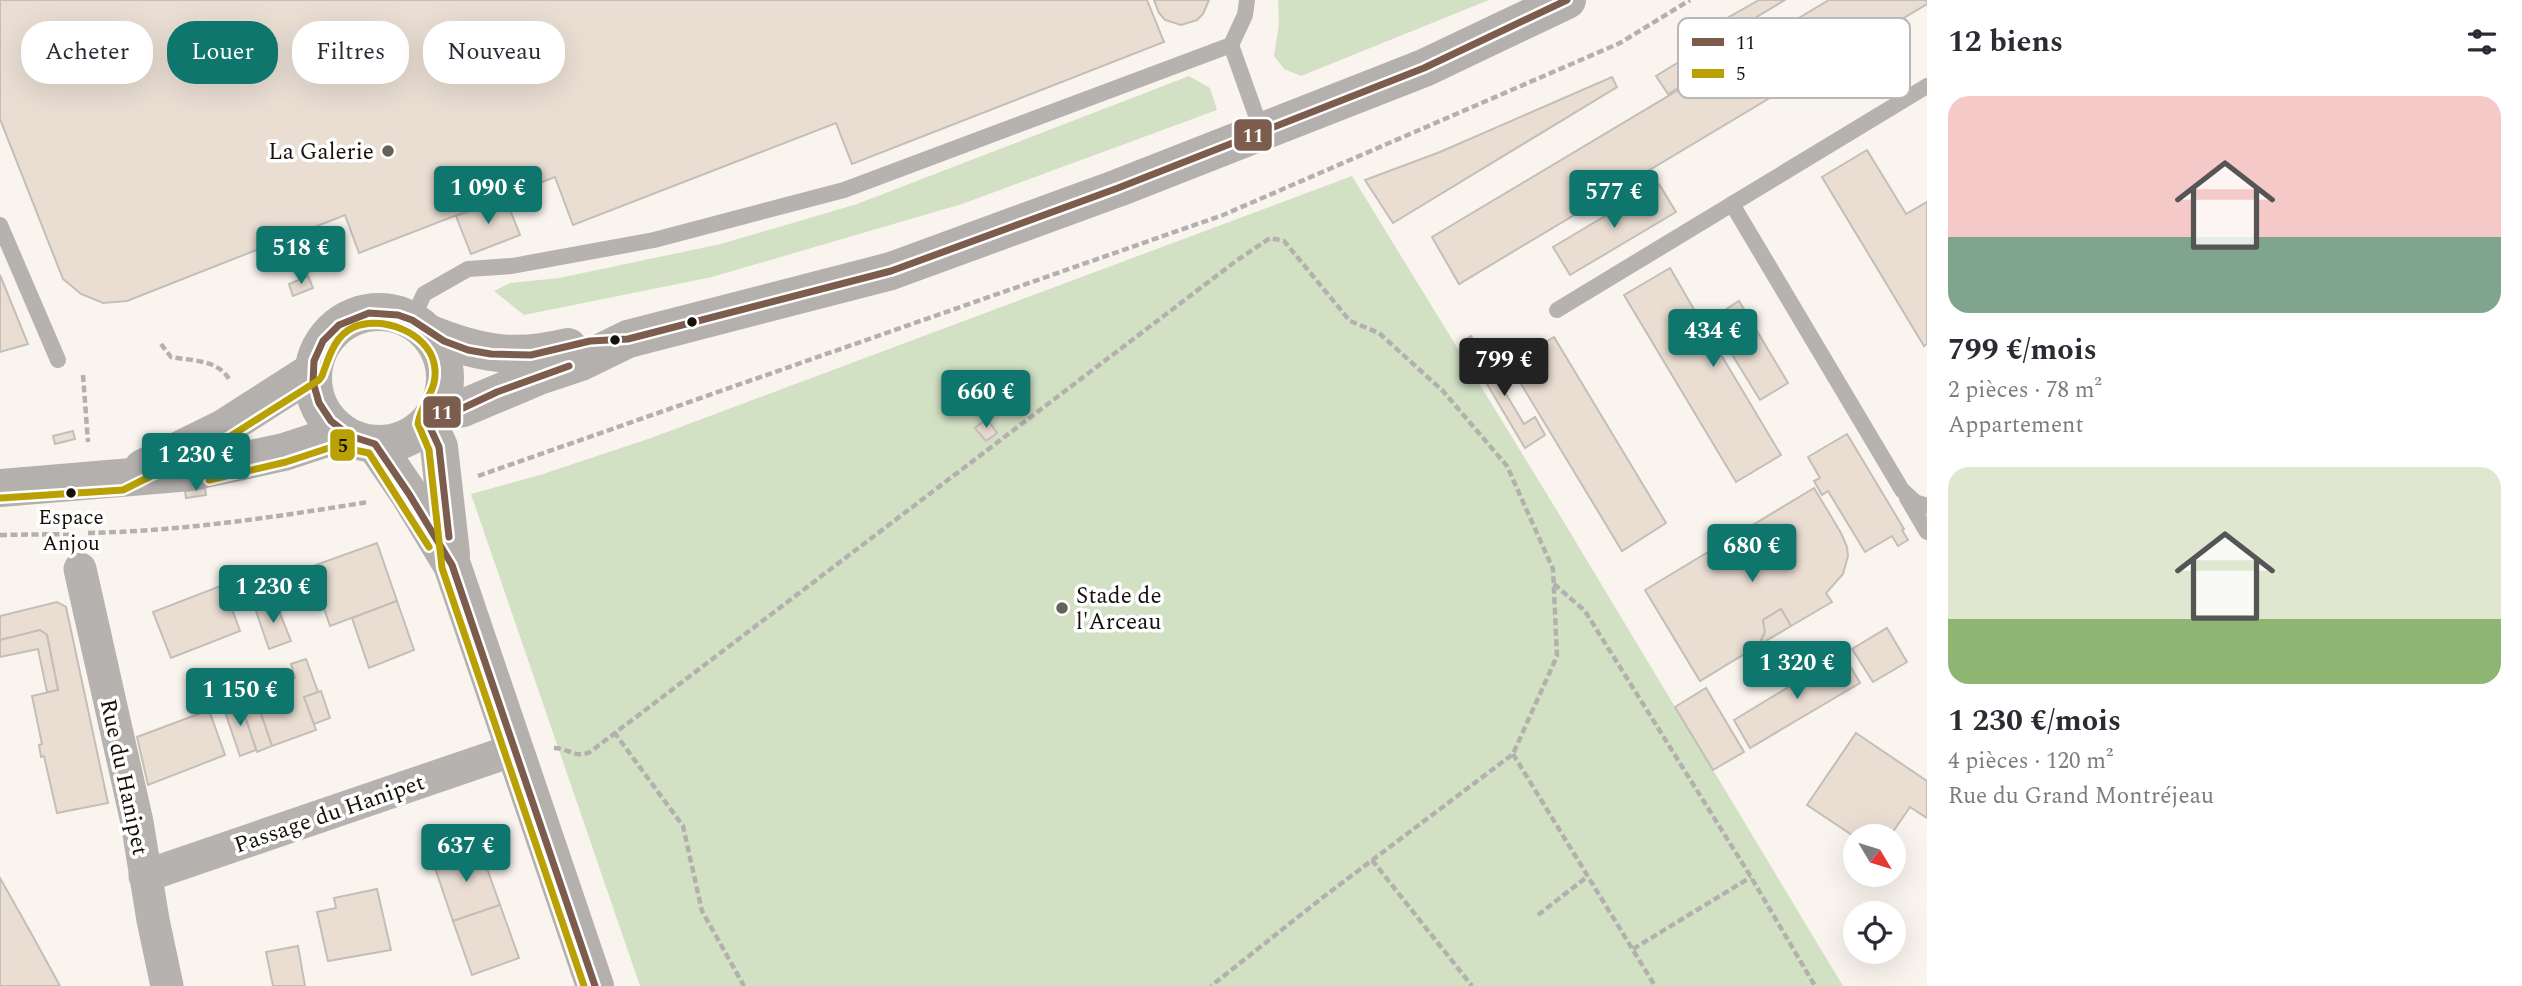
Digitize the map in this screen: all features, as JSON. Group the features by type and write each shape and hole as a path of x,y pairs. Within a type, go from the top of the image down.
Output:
{"street":[{"path":"432,418 582,362 628,339 891,271 1118,188 1424,68 1567,0"},
{"path":"595,986 532,749 452,565 409,494 359,439 322,413 313,386 313,371 317,355 335,328 366,313 390,312 471,350 490,354 541,354 595,340 628,339"},
{"path":"0,488 191,472 359,439 387,444 409,437 432,418 441,402 446,379 441,355 421,327"},
{"path":"119,480 224,428 313,371"},
{"path":"432,418 439,447 452,565"},
{"name":"Rue du Hanipet","path":"80,569 137,822 167,986"},
{"name":"Passage du Hanipet","path":"145,876 532,749"}],"lane":[{"path":"421,327 424,295 468,269 512,266 654,240 844,190 1231,45 1245,15 1247,0"},
{"path":"1231,45 1262,132"},
{"path":"1910,96 1927,86"},
{"path":"1557,310 1907,98"},
{"path":"1732,204 1927,532"},
{"path":"0,225 58,360"},
{"path":"1902,490 1915,502 1927,506"}],"path":[{"path":"474,477 1223,215 1620,43 1690,0"},
{"path":"532,749 558,747 570,753 584,755 1225,269 1270,238 1284,241 1350,321 1379,333 1443,391 1507,466 1553,569 1557,656 1513,754 1211,986"},
{"path":"161,344 171,357 211,363 225,372 234,390"},
{"path":"83,376 89,454"},
{"path":"0,535 135,532 289,515 372,502"},
{"path":"1554,584 1585,611 1751,877 1815,986"},
{"path":"614,732 683,826 702,911 744,986"},
{"path":"1513,754 1655,986"},
{"path":"1372,860 1472,986"},
{"path":"1538,915 1588,876"},
{"path":"1633,949 1751,877"}],"green space":[{"path":"1278,0 1489,0 1301,76 1284,69 1274,56 1279,24"},
{"path":"1189,76 1210,88 1217,110 962,204 712,277 524,315 494,291 510,283 559,278 721,244 857,204"},
{"name":"Stade de l'Arceau","path":"1352,176 1843,986 640,986 471,494 540,475 651,438"}],"building":[{"name":"La Galerie","path":"0,0 1147,0 1164,42 852,164 836,123 573,225 555,177 359,253 345,215 127,301 103,303 81,294 63,279 0,119"},
{"path":"1154,0 1209,0 1197,20 1181,25 1165,20"},
{"path":"1759,0 1785,0 1755,18 1727,18"},
{"path":"1829,0 1927,0 1927,4 1904,18 1799,18"},
{"path":"1678,63 1678,88 1668,94 1656,76"},
{"path":"1612,77 1617,87 1393,223 1365,180 1440,152"},
{"path":"1678,90 1678,98 1770,98 1459,284 1432,237"},
{"path":"1867,150 1906,214 1927,202 1927,344 1924,346 1822,177"},
{"path":"1659,184 1676,212 1570,275 1553,247"},
{"path":"505,197 520,235 471,254 456,216"},
{"path":"1670,268 1710,337 1718,332 1711,319 1739,301 1788,383 1760,400 1728,348 1720,353 1781,455 1736,482 1624,295"},
{"path":"0,275 28,344 0,352"},
{"path":"308,276 313,288 293,296 289,284"},
{"path":"1471,336 1524,424 1535,417 1545,435 1525,448 1462,342"},
{"path":"1554,337 1666,523 1622,551 1509,364"},
{"path":"987,419 997,433 986,441 975,428"},
{"path":"73,431 75,439 55,444 53,436"},
{"path":"1847,434 1904,529 1902,530 1908,540 1898,546 1892,536 1865,552 1828,491 1822,495 1814,481 1820,478 1808,457"},
{"path":"205,488 206,495 186,498 185,491"},
{"path":"1814,488 1847,547 1848,556 1843,574 1826,593 1832,602 1791,626 1781,609 1763,620 1765,632 1759,645 1700,681 1645,590"},
{"path":"377,543 397,601 330,626 310,567"},
{"path":"223,585 240,631 171,658 153,612"},
{"path":"275,601 291,641 269,649 255,608"},
{"path":"397,601 414,650 369,668 352,618"},
{"path":"57,602 66,607 108,803 57,813 44,756 41,757 39,745 42,744 32,696 58,690 47,635 40,630 0,640 0,616"},
{"path":"1781,609 1791,626 1759,645 1765,632 1763,620"},
{"path":"1887,628 1907,662 1873,682 1852,649"},
{"path":"40,630 47,635 58,690 47,692 38,649 0,657 0,640"},
{"path":"1843,654 1860,683 1750,748 1734,720"},
{"path":"306,659 318,692 304,697 316,730 272,746 254,694 295,678 291,664"},
{"path":"1706,688 1744,752 1713,770 1675,707"},
{"path":"321,691 330,718 314,724 304,697"},
{"path":"254,694 272,746 257,752 239,699"},
{"path":"240,701 256,750 240,756 223,706"},
{"path":"209,710 225,755 148,785 137,737"},
{"path":"1856,733 1927,781 1927,818 1910,807 1898,824 1843,824 1843,829 1807,805"},
{"path":"479,846 500,905 453,921 433,862"},
{"path":"0,878 31,933 60,986 0,986"},
{"path":"377,889 391,950 328,961 317,912 336,908 334,898"},
{"path":"500,905 519,958 472,975 453,921"},
{"path":"298,946 305,986 273,986 266,952"}],"transit line":[{"name":"11","path":"595,986 452,565 375,444 350,436 331,421 319,403 313,382 314,361 323,341 339,325 369,313 398,315 412,320 444,341 468,350 491,354 531,355 590,341 628,339 891,271 1118,188 1424,68 1567,0"},
{"name":"5","path":"1,498 123,490 229,437 319,380 337,341 354,327 377,323 402,329 413,335 430,352 434,363 434,381 418,424 429,450 442,568 584,986"},
{"name":"11","path":"449,537 439,447 428,423 436,413 463,408 497,392 569,366"},
{"name":"5","path":"209,480 286,462 341,444 349,449 369,453 429,547"}],"place":[{"name":"La Galerie","path":"388,151"},
{"name":"Espace Anjou","path":"71,493"},
{"name":"Stade de l'Arceau","path":"1062,608"}]}
